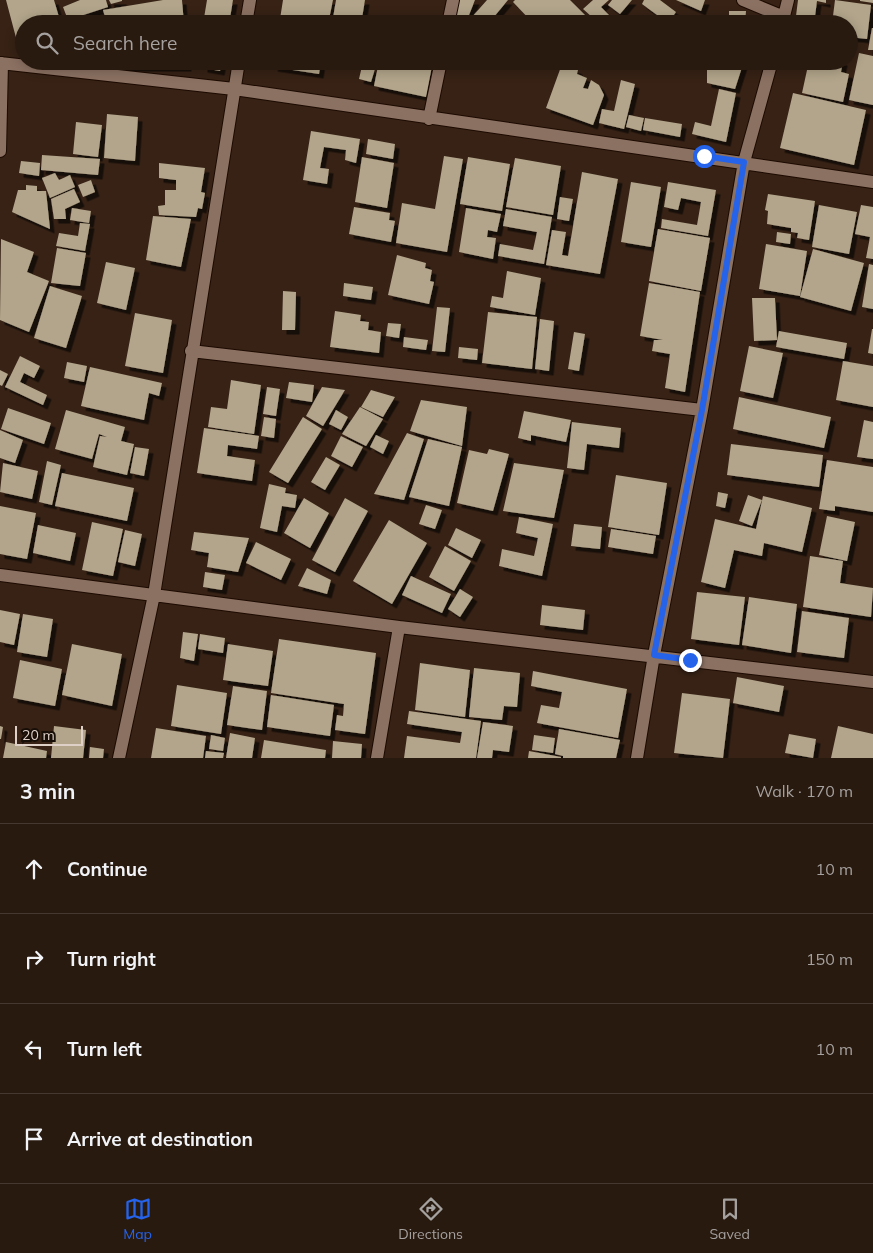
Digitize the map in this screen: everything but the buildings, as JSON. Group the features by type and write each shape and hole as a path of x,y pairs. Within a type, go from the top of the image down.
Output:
{"street":[{"path":"248,15 250,0"},
{"path":"450,15 453,0"},
{"path":"743,0 773,15"},
{"path":"784,15 788,0"},
{"path":"0,151 1,63 15,65"},
{"path":"64,70 234,89 429,119 744,162 873,182"},
{"path":"120,758 154,595 191,351 237,70"},
{"path":"429,119 439,70"},
{"path":"637,758 654,655 702,410 744,162 770,70"},
{"path":"191,351 702,410"},
{"path":"0,575 399,627 654,655 873,682"},
{"path":"377,758 399,627"}],"route":[{"path":"690,660 654,655 702,410 744,162 704,156"}]}
